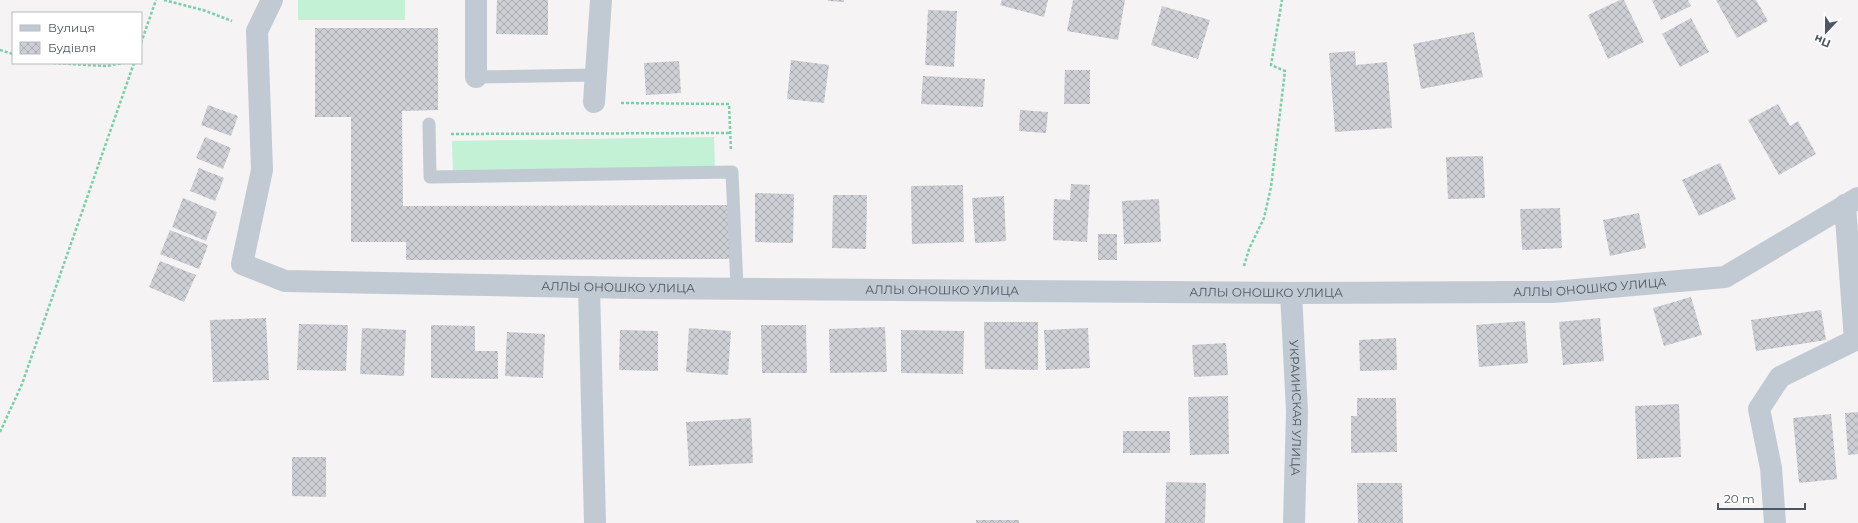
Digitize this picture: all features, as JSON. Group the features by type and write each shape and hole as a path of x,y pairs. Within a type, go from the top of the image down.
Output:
{"street":[{"path":"257,31 272,0"},
{"path":"476,0 476,78"},
{"path":"594,102 601,0"},
{"name":"АЛЛЫ ОНОШКО УЛИЦА","path":"257,31 262,170 242,264 285,281 589,287 1236,292 1553,292 1725,277 1852,201"},
{"path":"1775,523 1771,468 1758,409 1780,377 1855,340 1852,201"},
{"path":"589,287 594,523"},
{"name":"УКРАИНСКАЯ УЛИЦА","path":"1291,292 1297,411 1294,523"}],"lane":[{"path":"476,78 596,75"},
{"path":"429,129 430,177 732,172 737,288"}],"path":[{"path":"142,40 156,0"},
{"path":"164,0 203,10 257,31"},
{"path":"1236,292 1249,249 1264,218 1271,187 1285,71 1271,65 1282,0"},
{"path":"0,50 12,54"},
{"path":"71,64 106,66 118,64"},
{"path":"0,432 22,384 134,64"},
{"path":"594,102 729,104 732,172"},
{"path":"429,129 730,133"}],"green space":[{"path":"298,0 405,0 405,20 298,20"},
{"path":"714,137 715,168 453,172 452,141"}],"building":[{"path":"497,0 548,0 548,35 496,34"},
{"path":"844,0 844,2 828,1"},
{"path":"1002,0 1048,0 1044,17 1000,5"},
{"path":"1073,0 1125,0 1118,40 1067,31"},
{"path":"1620,0 1624,0 1644,42 1608,59 1588,15"},
{"path":"1652,0 1688,0 1691,6 1661,20"},
{"path":"1716,0 1756,0 1768,21 1737,38"},
{"path":"1162,6 1210,20 1198,59 1151,45"},
{"path":"928,10 957,11 954,67 925,65"},
{"path":"1691,18 1709,52 1680,67 1662,34"},
{"path":"315,28 438,28 438,110 402,111 403,206 730,205 730,259 406,260 406,242 351,242 351,117 315,117"},
{"path":"1474,32 1483,77 1421,89 1413,44"},
{"path":"1355,51 1356,65 1387,62 1392,128 1335,132 1329,53"},
{"path":"791,60 829,65 824,103 787,99"},
{"path":"679,61 681,93 646,95 644,63"},
{"path":"1065,70 1090,70 1090,104 1064,104"},
{"path":"923,76 985,79 983,107 921,104"},
{"path":"1778,104 1790,126 1798,121 1816,154 1779,175 1748,120"},
{"path":"208,105 238,116 231,136 201,125"},
{"path":"1020,110 1048,112 1046,133 1019,131"},
{"path":"205,137 231,148 223,169 196,158"},
{"path":"1483,156 1485,198 1448,199 1446,157"},
{"path":"1720,163 1736,199 1699,216 1682,180"},
{"path":"199,168 224,178 215,201 190,191"},
{"path":"1071,184 1090,185 1087,242 1053,240 1054,199 1070,200"},
{"path":"963,185 964,242 912,244 911,186"},
{"path":"755,193 794,194 793,243 755,242"},
{"path":"833,195 867,195 866,249 832,248"},
{"path":"1004,196 1006,241 975,243 972,198"},
{"path":"183,198 217,212 206,241 172,227"},
{"path":"1159,199 1161,242 1124,244 1122,201"},
{"path":"1560,208 1562,248 1522,250 1520,209"},
{"path":"1639,213 1646,248 1610,256 1603,220"},
{"path":"170,230 208,245 199,269 160,254"},
{"path":"1098,234 1117,234 1117,260 1098,260"},
{"path":"160,261 196,275 184,302 149,287"},
{"path":"1691,297 1702,335 1664,346 1653,308"},
{"path":"1821,310 1826,340 1756,351 1751,320"},
{"path":"266,318 269,380 213,382 210,320"},
{"path":"1600,318 1604,361 1563,365 1559,322"},
{"path":"1525,321 1528,363 1479,367 1476,325"},
{"path":"984,322 1038,322 1038,370 985,369"},
{"path":"299,324 348,325 346,371 297,370"},
{"path":"431,325 475,326 475,351 498,351 498,379 431,378"},
{"path":"761,325 806,325 807,373 762,373"},
{"path":"885,327 887,372 830,373 829,329"},
{"path":"362,328 406,330 404,376 360,374"},
{"path":"689,328 731,331 728,375 686,372"},
{"path":"1088,328 1090,368 1046,370 1044,330"},
{"path":"620,330 658,331 658,371 619,370"},
{"path":"901,330 964,331 963,374 901,373"},
{"path":"507,332 545,334 543,378 505,376"},
{"path":"1396,338 1397,370 1360,371 1359,340"},
{"path":"1226,343 1228,375 1194,377 1192,345"},
{"path":"1228,396 1229,454 1190,455 1188,397"},
{"path":"1357,398 1396,398 1397,452 1351,453 1351,416 1357,416"},
{"path":"1679,404 1681,457 1637,459 1635,406"},
{"path":"1858,412 1858,454 1848,455 1845,413"},
{"path":"1831,414 1837,479 1799,483 1793,418"},
{"path":"751,418 753,463 689,466 686,422"},
{"path":"1123,431 1170,431 1170,453 1123,453"},
{"path":"292,457 326,457 326,497 292,496"},
{"path":"1166,482 1206,483 1205,523 1165,523"},
{"path":"1357,483 1402,483 1403,523 1358,523"},
{"path":"976,520 1019,520 1019,523 976,523"}]}
